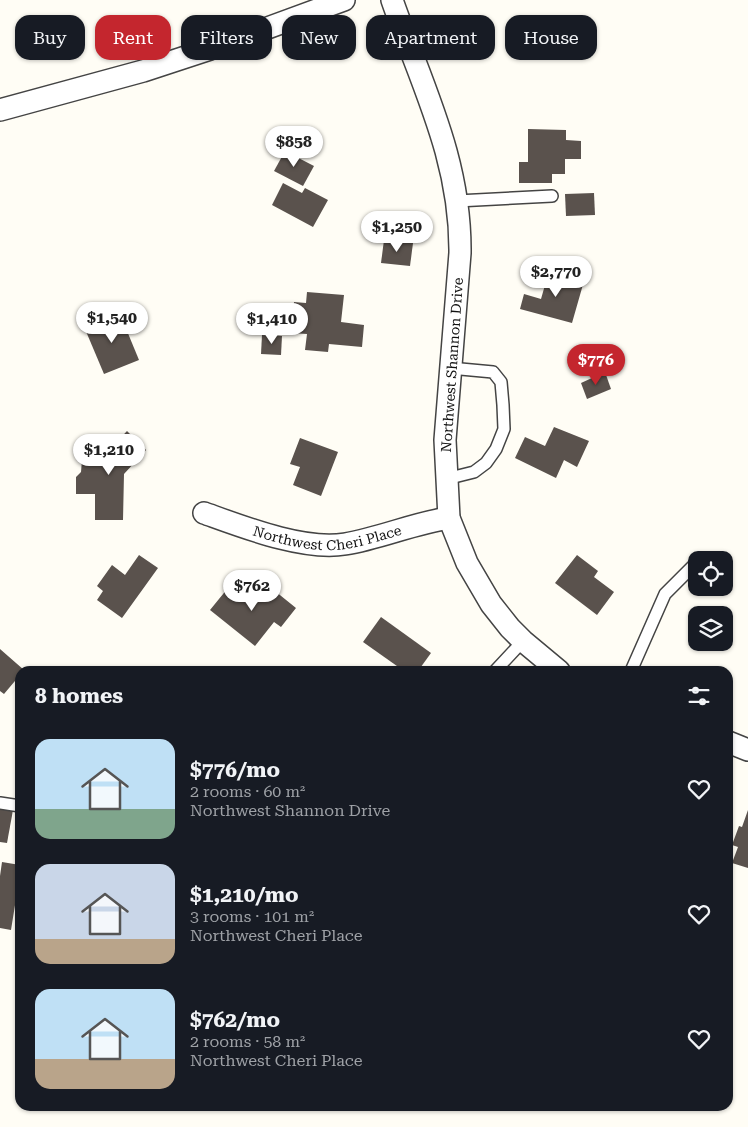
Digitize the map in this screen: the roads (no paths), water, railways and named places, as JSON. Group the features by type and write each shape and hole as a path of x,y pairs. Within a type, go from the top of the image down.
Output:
{"street":[{"path":"0,110 143,71 210,49 344,0"},
{"name":"Northwest Shannon Drive","path":"392,0 428,94 446,148 457,201 460,253 446,440 446,479 450,518 467,563 491,604 510,628 553,666"},
{"name":"Northwest Cheri Place","path":"204,514 289,540 333,545 346,544 416,526 431,520 450,518"},
{"path":"733,744 748,750"}],"lane":[{"path":"457,201 552,196"},
{"path":"446,479 474,472 486,463 496,449 504,429 501,382 493,372 450,368"},
{"path":"633,666 665,594 688,571"},
{"path":"500,666 523,641"},
{"path":"0,803 15,805"}]}
